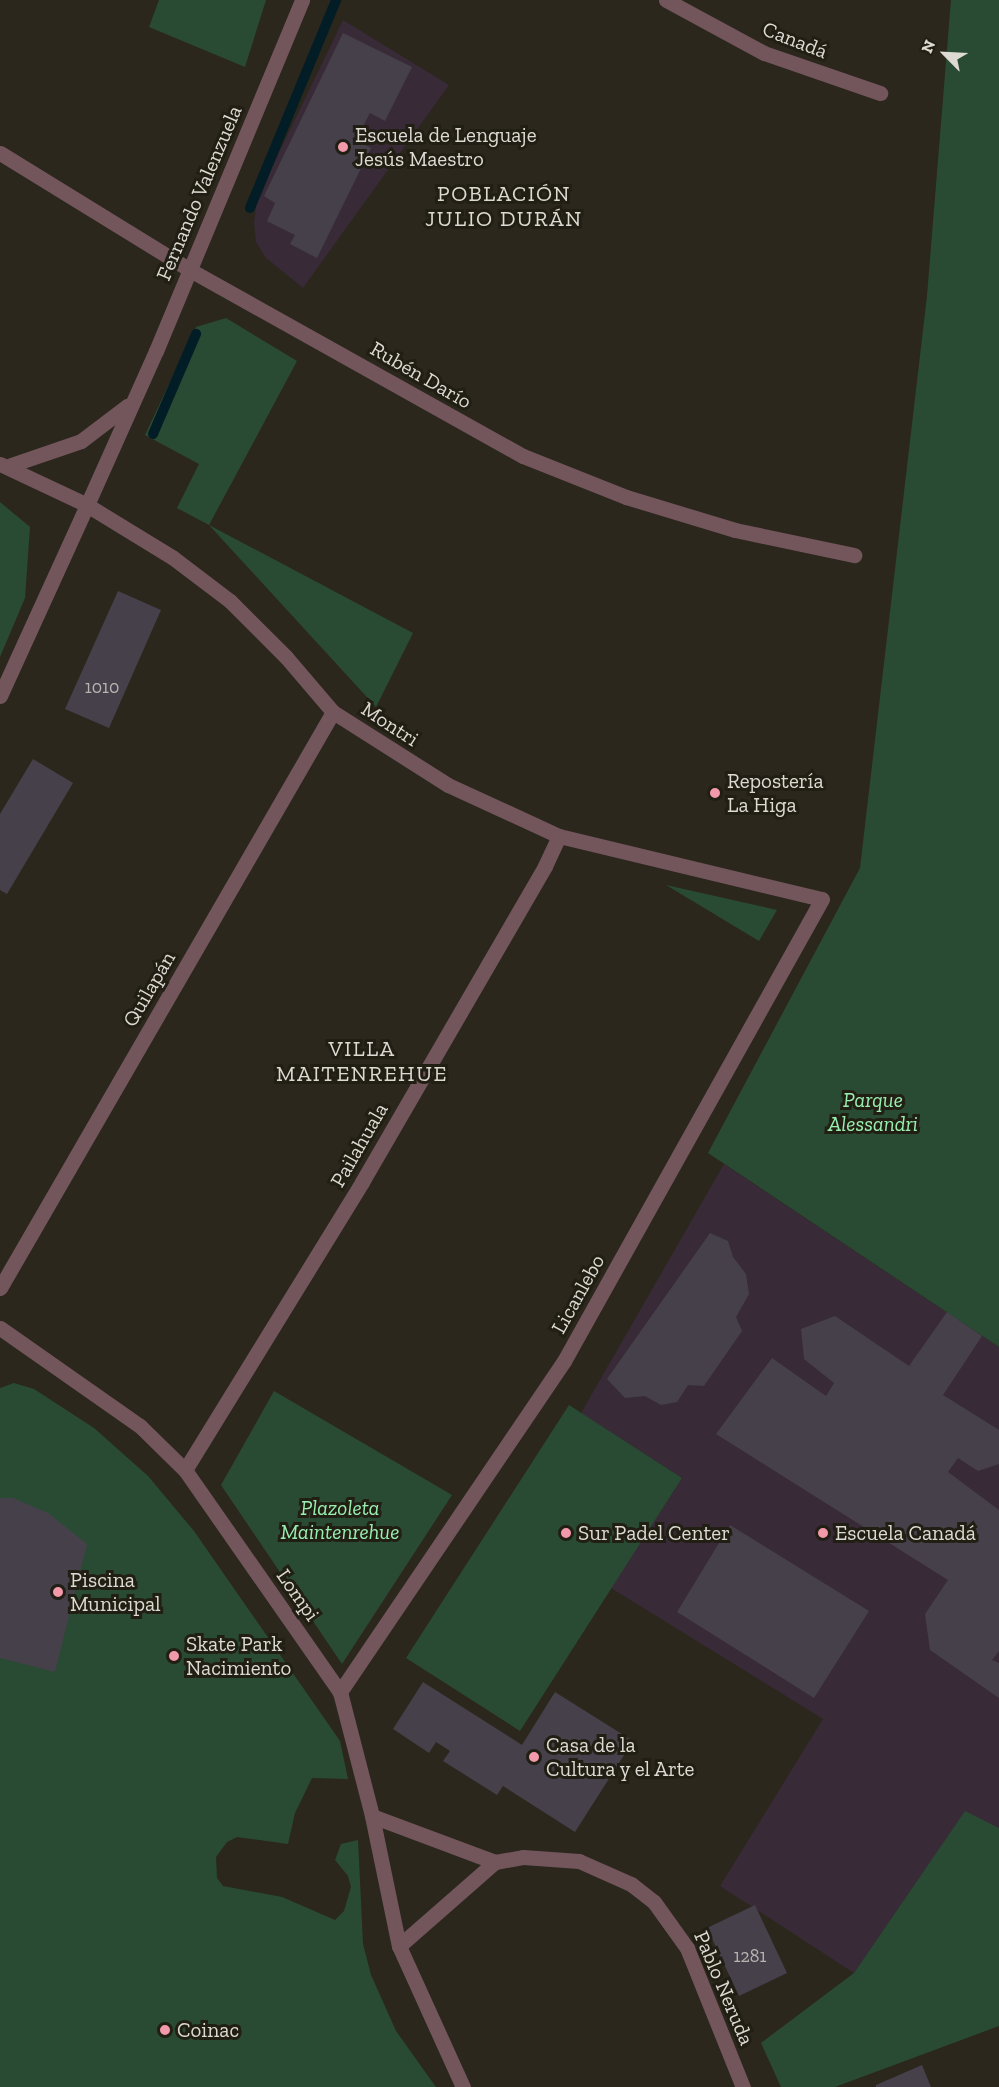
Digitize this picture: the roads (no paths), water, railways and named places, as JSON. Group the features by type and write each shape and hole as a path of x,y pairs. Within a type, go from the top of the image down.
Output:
{"street":[{"name":"Fernando Valenzuela","path":"0,696 190,270 302,0"},
{"name":"Canadá","path":"666,0 764,53 880,93"},
{"name":"Rubén Darío","path":"0,153 190,270 523,456 637,500 735,530 854,555"},
{"name":"Fernando Valenzuela","path":"4,465 81,441 132,402"},
{"name":"Montri","path":"4,465 87,505 172,557 230,601 286,657 333,712 448,785 559,836 822,899"},
{"name":"Quilapán","path":"0,1288 333,712"},
{"name":"Pailahuala","path":"185,1470 362,1182 545,866 559,836"},
{"name":"Licanlebo","path":"340,1692 564,1361 822,899"},
{"name":"Lompi","path":"0,1329 140,1426 185,1470 340,1692 372,1816 399,1946 463,2087"},
{"name":"Pablo Neruda","path":"372,1816 495,1862 523,1857 579,1860 631,1884 654,1902 687,1948 743,2087"},
{"path":"399,1946 495,1862"}],"waterway":[{"path":"250,208 336,0"},
{"path":"153,434 196,334"}],"place":[{"name":"Escuela de Lenguaje Jesús Maestro","path":"343,147"},
{"name":"Repostería La Higa","path":"715,793"},
{"name":"Sur Padel Center","path":"566,1533"},
{"name":"Escuela Canadá","path":"823,1533"},
{"name":"Piscina Municipal","path":"58,1592"},
{"name":"Skate Park Nacimiento","path":"174,1656"},
{"name":"Casa de la Cultura y el Arte","path":"534,1757"},
{"name":"Coinac","path":"165,2030"}],"district":[{"name":"POBLACIÓN JULIO DURÁN","path":"504,206"},
{"name":"VILLA MAITENREHUE","path":"362,1060"}],"park label":[{"name":"Parque Alessandri","path":"873,1112"},
{"name":"Plazoleta Maintenrehue","path":"340,1520"}]}
